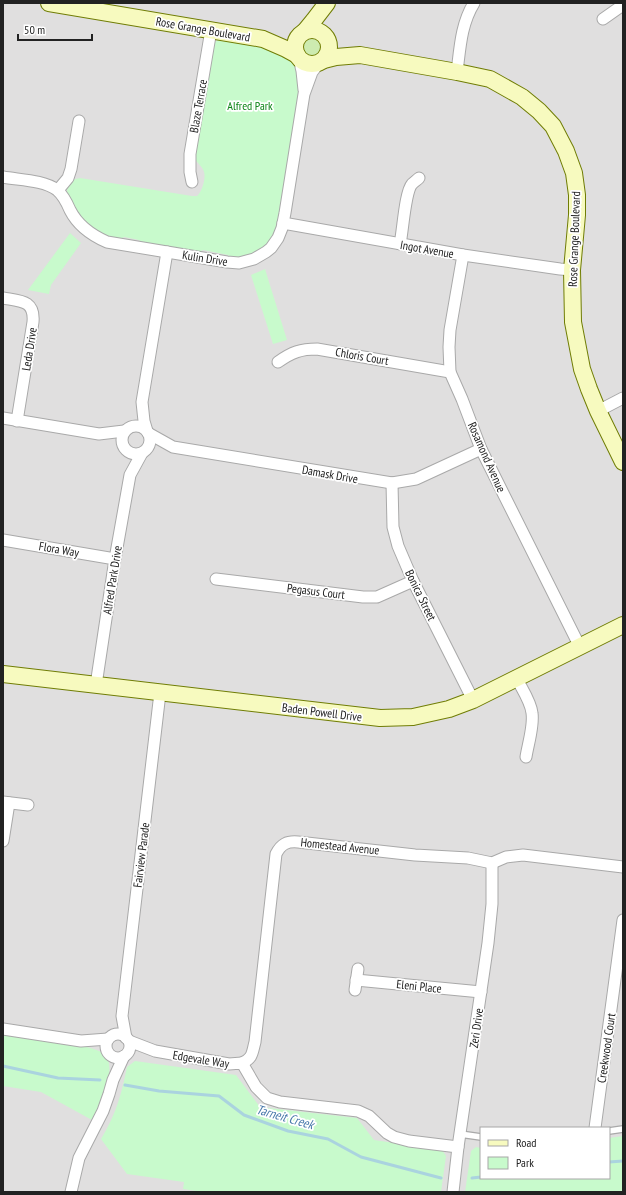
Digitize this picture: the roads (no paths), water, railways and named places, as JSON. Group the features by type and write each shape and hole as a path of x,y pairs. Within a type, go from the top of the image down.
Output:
{"street":[{"name":"Rose Grange Boulevard","path":"49,3 263,39 298,56"},
{"path":"327,3 326,36 330,43 328,55 322,61 315,64 303,62 295,49 295,43 298,37 327,3"},
{"path":"457,72 462,34 466,18 474,3"},
{"path":"603,19 623,5"},
{"name":"Blaze Terrace","path":"192,182 190,154 211,30"},
{"path":"303,32 315,30 326,36"},
{"name":"Rose Grange Boulevard","path":"263,39 288,37 303,32"},
{"name":"Rose Grange Boulevard","path":"326,36 338,46 360,55 457,72 490,80 522,97 539,111 552,126 566,151 574,173 577,195 577,215 572,270 573,322 582,369 598,411 623,462"},
{"name":"Rose Grange Boulevard","path":"322,61 336,57 360,55"},
{"name":"Kulin Drive","path":"298,56 302,71 304,94"},
{"name":"Kulin Drive","path":"58,190 66,200 71,212 79,223 88,232 107,242 227,262 239,263 260,256 271,248 278,238 283,224 304,94 312,72 322,61"},
{"path":"3,177 46,184 58,190 68,178 71,169 79,121"},
{"path":"400,244 408,194 411,184 419,178"},
{"name":"Ingot Avenue","path":"283,224 463,255 560,270 572,270"},
{"path":"99,434 133,454 144,452 150,442 144,421 142,402 167,252"},
{"name":"Rosamond Avenue","path":"463,255 448,347 450,372 462,399 480,449 580,647"},
{"name":"Leda Drive","path":"3,298 24,302 30,306 33,312 33,322 17,421"},
{"name":"Chloris Court","path":"278,362 302,349 317,349 450,372"},
{"path":"598,411 623,398"},
{"path":"124,448 121,439 142,402"},
{"path":"3,418 99,434 139,426 148,432"},
{"name":"Damask Drive","path":"148,432 173,447"},
{"name":"Damask Drive","path":"144,452 173,447 392,483 416,479 480,449"},
{"name":"Alfred Park Drive","path":"124,448 130,475"},
{"name":"Alfred Park Drive","path":"96,685 130,475 144,452"},
{"name":"Bonica Street","path":"392,483 393,527 398,546 413,581 473,700"},
{"name":"Flora Way","path":"3,540 116,559"},
{"name":"Pegasus Court","path":"216,580 362,597 377,597 413,581"},
{"name":"Baden Powell Drive","path":"3,674 380,718 413,716 450,709 473,700 623,625"},
{"path":"517,679 529,703 532,713 532,724 526,757"},
{"name":"Fairview Parade","path":"127,1039 122,1016 160,693"},
{"path":"3,841 6,802 28,806"},
{"name":"Homestead Avenue","path":"242,1063 252,1056 255,1042 276,854 284,843 291,841 415,855 468,858 492,863"},
{"path":"492,863 506,857 523,855 623,867"},
{"name":"Zeri Drive","path":"453,1192 458,1147 488,942 492,904 492,863"},
{"name":"Creekwood Court","path":"595,1127 623,920"},
{"name":"Eleni Place","path":"356,979 481,992"},
{"name":"Fairview Parade","path":"110,1037 122,1016"},
{"path":"3,1029 81,1041 116,1058 125,1055"},
{"path":"71,1192 79,1158 103,1111 110,1094 113,1080 130,1047 127,1039 119,1034 110,1037 81,1041"},
{"path":"110,1037 106,1046 109,1054 113,1080"},
{"name":"Edgevale Way","path":"127,1039 155,1051 229,1064 242,1063 256,1087 267,1098 280,1102 358,1111 370,1116 387,1133 394,1137 409,1141 458,1147"},
{"name":"Edgevale Way","path":"125,1055 155,1051"}],"lane":[{"path":"610,1131 623,1129"},
{"path":"460,1134 480,1137"}],"waterway":[{"name":"Tarneit Creek","path":"3,1066 58,1078 100,1080"},
{"name":"Tarneit Creek","path":"125,1085 159,1091 219,1096 244,1115 288,1131 328,1139 361,1157 441,1178"},
{"name":"Tarneit Creek","path":"610,1162 623,1161"},
{"name":"Tarneit Creek","path":"472,1178 480,1177"}],"park label":[{"name":"Alfred Park","path":"250,105"}]}
